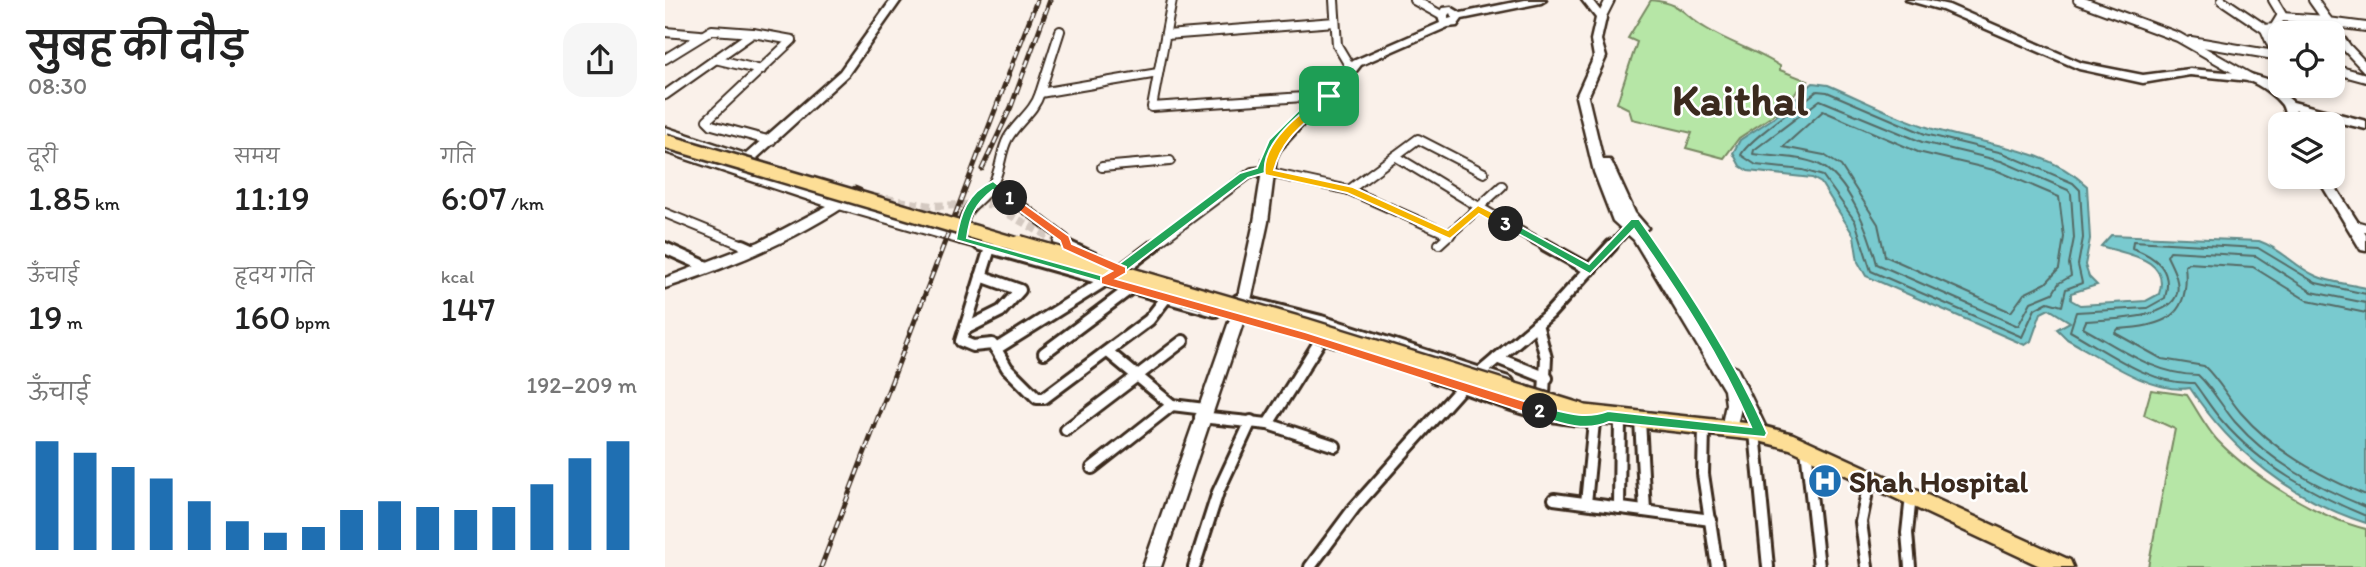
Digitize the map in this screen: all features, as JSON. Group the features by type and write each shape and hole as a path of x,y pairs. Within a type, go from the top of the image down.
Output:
{"main road":[{"path":"665,141 898,212 1268,316 1476,383 1601,417 1758,433 1806,448 2063,567"}],"street":[{"path":"768,140 837,74 890,0"},
{"path":"733,170 844,74 896,0"},
{"path":"1172,0 1152,107 1322,97"},
{"path":"1334,0 1339,56 1349,66"},
{"path":"1414,0 1450,14 1541,0"},
{"path":"1152,567 1239,300 1261,222 1265,171 1275,148 1322,97 1343,86 1349,66 1450,14 1513,0"},
{"path":"1587,0 1601,18"},
{"path":"1610,0 1601,18 1596,40 1601,57 1587,91 1606,163 1632,225 1731,389 1734,404 1730,429"},
{"path":"1911,0 1945,8 2079,66 2113,75 2143,79 2190,72 2250,78"},
{"path":"2078,0 2183,40 2250,78 2262,82 2291,107 2291,112"},
{"path":"2222,0 2265,29 2268,35"},
{"path":"2273,0 2281,18"},
{"path":"2313,0 2328,21"},
{"path":"2265,29 2274,28 2281,18"},
{"path":"2281,18 2328,21"},
{"path":"1166,35 1335,22"},
{"path":"2345,24 2366,27"},
{"path":"665,59 700,35 717,29 753,33 793,42 707,120 712,125 768,140"},
{"path":"961,240 962,223 968,208 993,184 1008,138 1037,103 1059,31"},
{"path":"665,32 700,35"},
{"path":"665,95 753,33"},
{"path":"2183,40 2268,54"},
{"path":"2345,42 2366,68"},
{"path":"715,59 761,70"},
{"path":"2345,72 2366,78"},
{"path":"1039,93 1158,73"},
{"path":"2345,123 2366,125"},
{"path":"665,131 858,194 752,249 665,283"},
{"path":"1349,190 1420,139 1484,173"},
{"path":"665,148 839,205 1320,341 1538,411 1601,417"},
{"path":"1395,156 1461,195 1478,209 1590,270"},
{"path":"1102,167 1170,161"},
{"path":"996,349 1122,270 1244,176 1265,171 1349,190 1450,235"},
{"path":"993,184 1065,239 1062,244 1122,270 1321,321 1481,372 1601,417"},
{"path":"1439,244 1502,186"},
{"path":"2332,189 2359,226 2366,246"},
{"path":"665,212 752,249"},
{"path":"1481,372 1537,324 1632,225"},
{"path":"1632,225 1670,271 1739,385 1758,433 1768,567"},
{"path":"665,248 707,267"},
{"path":"990,248 961,341 963,344 992,344 1018,382 1041,398 1050,396 1149,320 1166,298"},
{"path":"965,329 1001,311 1020,290 981,276"},
{"path":"1044,353 1131,288"},
{"path":"1537,324 1543,337 1546,378 1544,394"},
{"path":"1066,430 1183,341"},
{"path":"1268,424 1320,341"},
{"path":"1108,352 1172,405 1201,413 1268,424 1335,446"},
{"path":"1497,358 1546,378"},
{"path":"1310,567 1354,508 1463,386"},
{"path":"1092,468 1172,405"},
{"path":"1143,567 1201,413"},
{"path":"1586,503 1601,417"},
{"path":"1601,417 1619,508"},
{"path":"1640,420 1645,511"},
{"path":"1194,567 1223,474 1251,421"},
{"path":"1704,426 1703,474 1717,567"},
{"path":"1806,448 1819,567"},
{"path":"1867,567 1861,522 1870,477"},
{"path":"1910,567 1907,533 1911,496"},
{"path":"1554,499 1710,520"}],"green space":[{"path":"1651,0 1677,7 1716,34 1780,66 1780,70 1808,81 1772,116 1739,138 1724,158 1686,148 1692,133 1632,119 1629,109 1617,103 1637,42 1628,38"},
{"path":"2151,390 2187,395 2214,436 2232,455 2267,482 2327,515 2366,529 2366,567 2148,567 2175,429 2144,415"}],"water":[{"path":"1813,83 1828,85 1927,127 2032,154 2052,162 2087,186 2090,239 2085,265 2089,277 2097,285 2071,293 2071,300 2080,305 2146,301 2159,294 2161,282 2152,265 2133,255 2101,246 2111,235 2259,241 2275,248 2316,276 2366,288 2366,523 2314,501 2266,471 2225,433 2190,388 2175,389 2144,380 2067,339 2057,329 2070,322 2049,309 2041,313 2031,341 2025,345 1866,276 1858,262 1854,236 1821,183 1812,178 1748,171 1740,166 1733,153 1740,140 1775,117"}],"tunnel":[{"path":"874,197 931,206 991,204 1058,242"}],"railway":[{"path":"821,567 1037,0"},
{"path":"982,169 1011,107 1050,0"}],"place":[{"name":"Shah Hospital","path":"1825,481"}],"district":[{"name":"Kaithal","path":"1740,99"}],"route":[{"path":"1329,96 1319,96 1273,142 1266,154 1262,171 1244,176 1122,270 1105,281 961,240 962,223 968,208 993,184 1065,239 1066,246 1122,270 1105,281 1305,336 1538,411 1583,422 1594,422 1608,416 1761,433 1739,385 1670,271 1635,221 1590,270 1478,209 1450,235 1360,193 1268,172 1275,148 1307,113 1322,101 1326,101 1329,96"}]}
